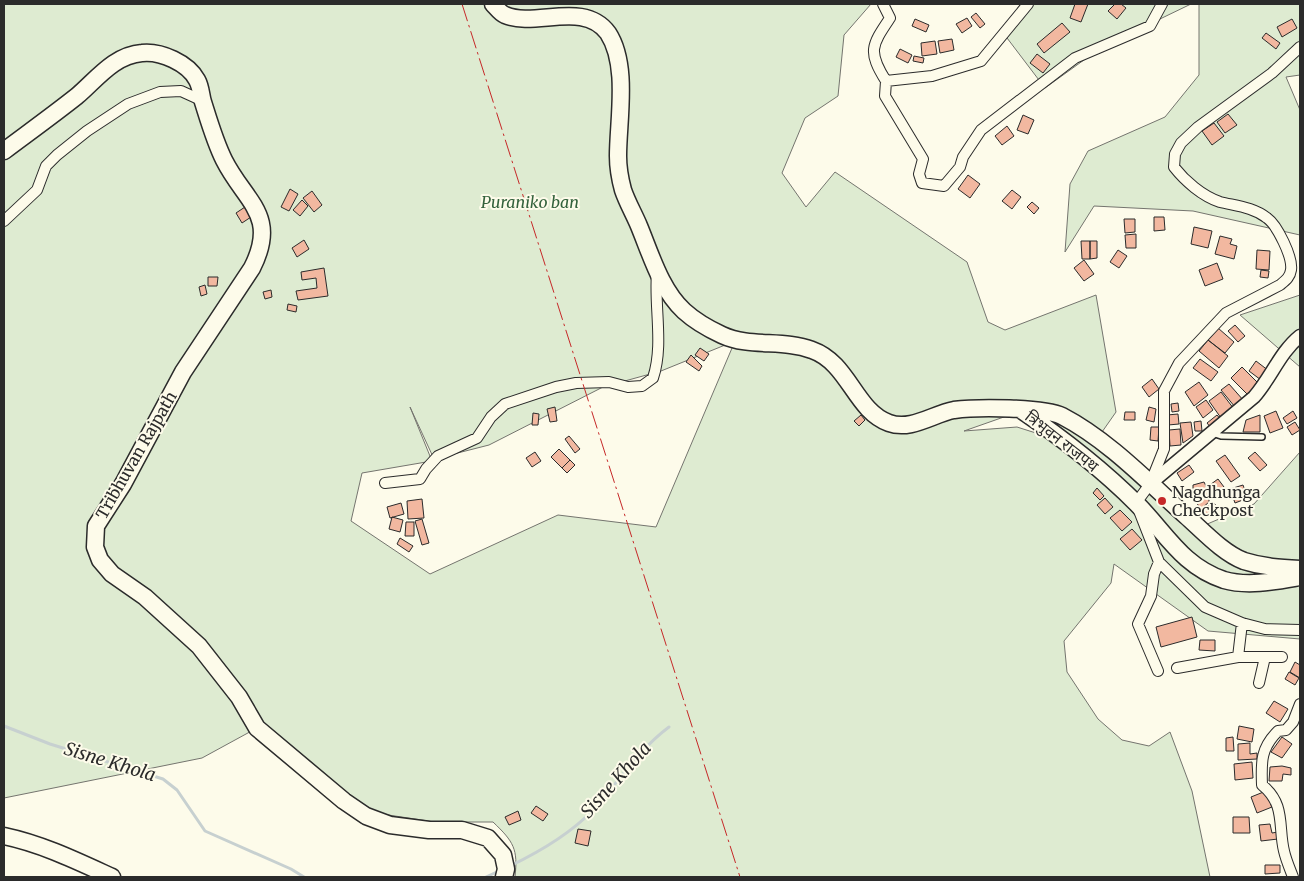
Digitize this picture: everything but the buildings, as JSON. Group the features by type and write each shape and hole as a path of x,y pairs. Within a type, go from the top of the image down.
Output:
{"highway":[{"path":"493,4 503,14 518,18 578,16 605,29 612,39 618,60 620,174 623,190 667,290 683,310 699,323 736,340 811,350 840,369 864,403 877,417 891,424 908,425 954,410 1021,410"},
{"name":"Tribhuvan Rajpath","path":"4,151 77,96 111,65 126,56 142,52 161,55 178,62 197,80 224,160 251,199 263,240 261,251 252,268 183,372 123,484 96,526 95,547 100,560 112,574 145,597 199,646 240,697 257,728 344,801 366,816 390,825 429,830 476,832 488,838 503,855 506,869 504,877"},
{"name":"त्रिभुवन राजपथ","path":"1021,410 1046,411 1060,416 1097,438 1214,540 1241,560 1270,568 1300,570"},
{"name":"त्रिभुवन राजपथ","path":"1021,410 1090,462 1136,503 1174,548 1197,568 1226,580 1265,582 1300,577"},
{"path":"4,836 24,840 75,859 112,877"}],"street":[{"path":"883,4 890,18 874,43 875,63 886,81 885,96 923,159 919,174 922,183 944,186 960,167 963,157 981,130 1075,58 1150,26 1162,4"},
{"path":"886,81 932,76 981,61 1028,4"},
{"path":"1150,484 1164,449 1164,391 1179,363 1226,313 1280,285 1288,279 1292,268 1286,246 1269,219 1254,210 1217,201 1185,181 1174,166 1175,154 1181,142 1198,127 1272,73 1300,47"},
{"path":"4,221 37,190 46,166 57,154 128,104 160,92 181,91 203,101"},
{"path":"385,483 420,479 432,461 438,456 477,438 491,417 505,404 556,388 576,384 609,382 628,387 642,386 653,378 658,356 655,291 657,269"},
{"path":"1300,336 1281,357 1266,384 1254,397 1150,484 1136,503 1159,562 1205,606 1242,623 1265,629 1300,630"},
{"path":"1158,671 1138,624 1151,596 1154,574 1159,562"},
{"path":"1238,657 1242,623"},
{"path":"1178,668 1238,657 1282,657"},
{"path":"1259,683 1265,657"},
{"path":"1293,877 1283,849 1282,818 1269,790 1262,785 1261,764 1267,743 1278,731 1286,730 1293,722 1300,704"}],"lane":[{"path":"1211,433 1221,436 1262,437"}],"green space":[{"name":"Puraniko ban","path":"4,4 871,4 844,35 838,96 805,118 782,173 806,207 835,172 967,262 988,322 1005,330 1096,295 1116,412 1102,432 1150,484 1205,525 1254,504 1300,452 1300,639 1208,631 1114,564 1111,583 1064,641 1067,672 1098,719 1122,740 1149,746 1170,732 1192,791 1210,877 515,877 516,859 513,846 506,835 493,822 435,822 375,813 257,728 202,758 4,798","holes":["735,341 656,527 558,515 430,574 351,521 362,473 432,461 410,407 434,459 489,445 603,387 661,371","1021,411 1039,434 1017,427 964,431"]},
{"path":"1027,4 1191,4 1102,47 1045,88 1004,34"},
{"path":"1199,4 1300,4 1300,75 1286,77 1300,110 1300,235 1193,211 1094,206 1065,252 1070,184 1088,151 1165,117 1199,75"},
{"path":"1300,295 1300,367 1240,315"}],"waterway":[{"name":"Sisne Khola","path":"4,726 50,744 163,779 177,790 205,831 291,869 304,877"},
{"name":"Sisne Khola","path":"510,866 532,855 574,828 602,800 638,756 669,727"},
{"name":"Sisne Khola","path":"486,877 499,871"}],"power":[{"path":"462,4 740,877"}],"place":[{"name":"Nagdhunga Checkpost","path":"1162,501"}]}
